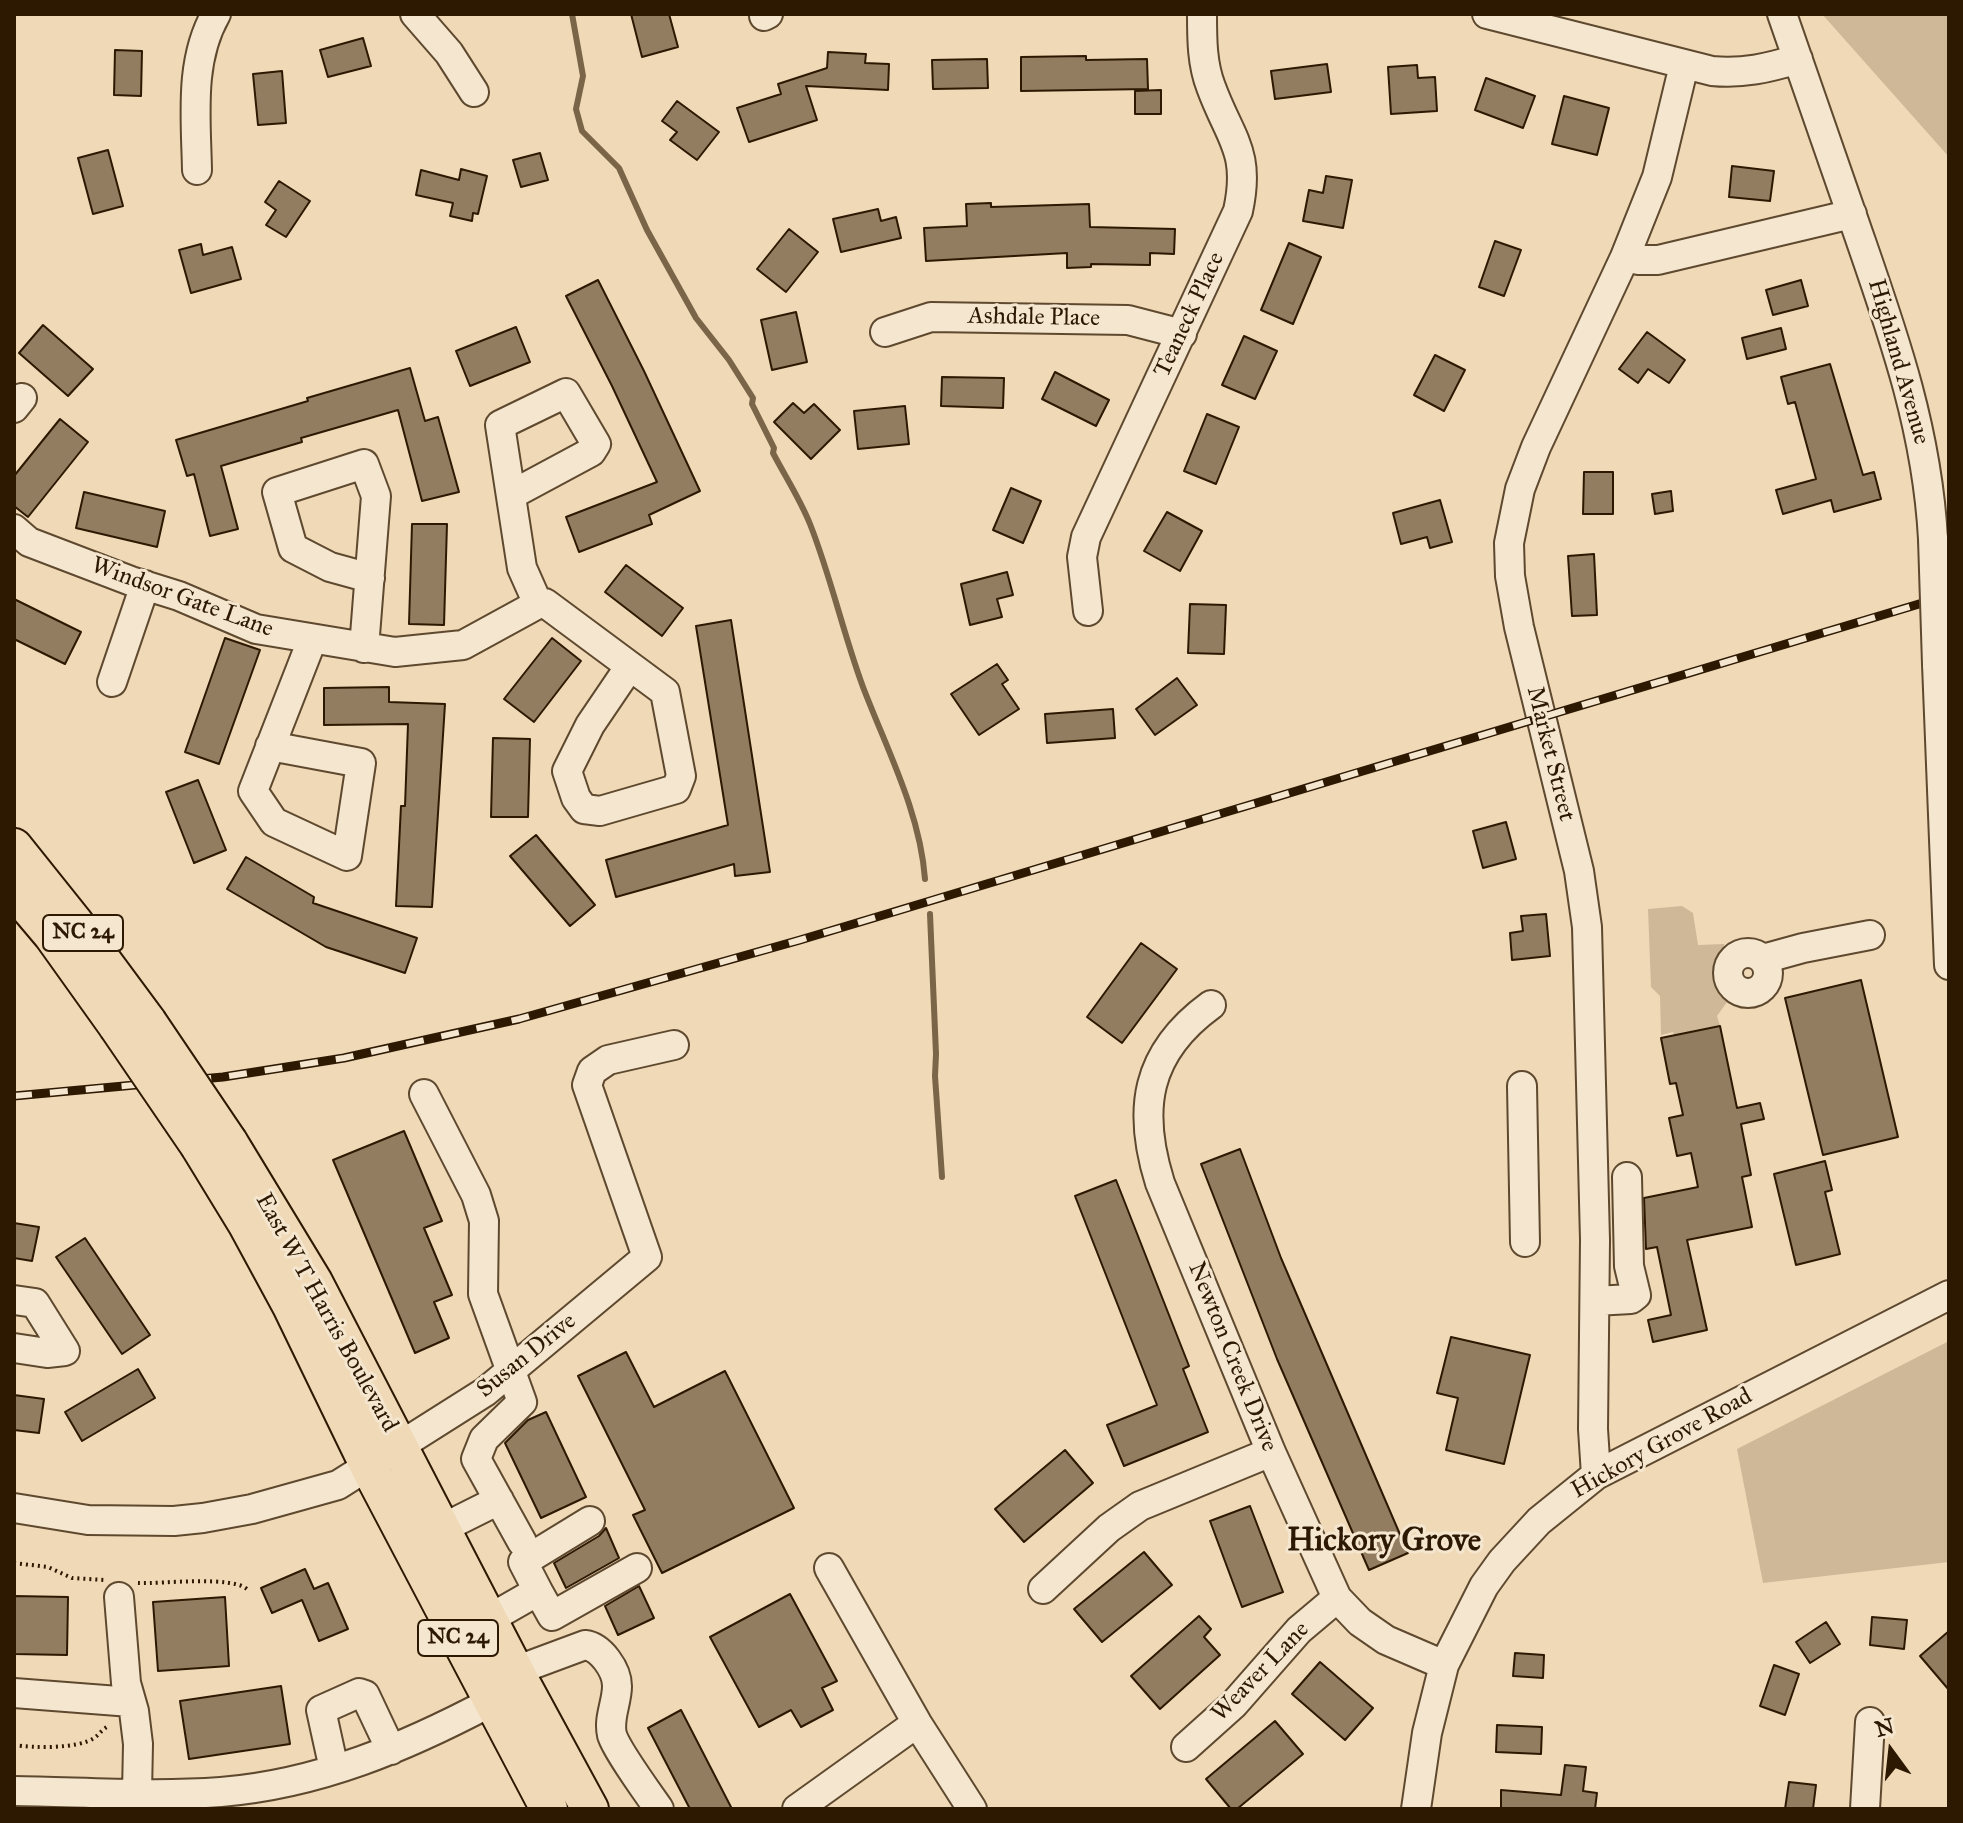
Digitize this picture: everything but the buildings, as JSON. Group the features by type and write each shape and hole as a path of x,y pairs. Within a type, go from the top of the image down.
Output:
{"main road":[{"name":"East W T Harris Boulevard","path":"14,847 74,922 133,1024 214,1144 314,1282 515,1671 590,1809"},
{"name":"East W T Harris Boulevard","path":"14,890 133,1024"},
{"name":"East W T Harris Boulevard","path":"214,1144 246,1223 291,1306 369,1467 542,1806"}],"street":[{"path":"197,170 198,69 203,41 216,14"},
{"path":"415,14 449,53 474,92"},
{"name":"Teaneck Place","path":"1088,611 1082,557 1086,537 1238,211 1243,189 1242,164 1236,140 1210,85 1203,55 1202,14"},
{"path":"1487,14 1684,65 1737,74 1798,59"},
{"name":"Highland Avenue","path":"1782,14 1891,326 1915,410 1929,485 1949,965"},
{"name":"Market Street","path":"1596,1475 1593,1429 1595,1301 1591,990 1587,927 1579,871 1519,627 1510,576 1509,543 1520,489 1536,447 1625,257 1657,177 1684,65"},
{"path":"1625,257 1658,260 1852,214"},
{"name":"Ashdale Place","path":"885,332 931,317 1128,320 1182,334"},
{"path":"511,495 522,568 538,604 545,603 630,666 665,692 681,776 676,789 600,811 584,809 576,798 567,771 590,725 630,666"},
{"name":"Windsor Gate Lane","path":"14,529 29,542 179,596 256,629 364,648 395,652 463,645 538,604"},
{"path":"364,648 370,578"},
{"path":"112,682 145,585"},
{"path":"270,746 361,763 347,856 274,822 253,791 270,746 312,640"},
{"path":"1763,959 1870,935"},
{"name":"Newton Creek Drive","path":"1211,1005 1184,1028 1162,1059 1152,1084 1146,1113 1148,1138 1160,1183 1271,1452 1337,1598 1360,1622 1386,1640 1444,1665"},
{"name":"Susan Drive","path":"14,1508 117,1522 203,1518 252,1509 338,1485 485,1392 647,1257 587,1085 592,1071 608,1060 674,1045"},
{"path":"1522,1086 1525,1242"},
{"path":"424,1094 476,1195 484,1221 483,1294 522,1402 484,1439 476,1459 522,1542"},
{"path":"1595,1301 1631,1299 1636,1295 1629,1266 1627,1177"},
{"name":"Hickory Grove Road","path":"1416,1809 1427,1733 1444,1665 1469,1612 1502,1561 1560,1502 1596,1475 1949,1295"},
{"path":"14,1300 35,1303 65,1351 47,1353 14,1348"},
{"path":"1043,1589 1109,1528 1140,1506 1271,1452"},
{"path":"443,1528 499,1500"},
{"path":"590,1521 523,1562 552,1616 637,1568"},
{"path":"829,1568 917,1723 972,1809"},
{"path":"489,1619 538,1591"},
{"path":"119,1597 124,1669 138,1744 137,1793"},
{"name":"Weaver Lane","path":"1186,1747 1234,1704 1299,1630 1337,1598"},
{"path":"515,1671 585,1645 595,1646 604,1656 617,1683 611,1721 613,1737 659,1809"},
{"path":"14,1693 131,1702"},
{"path":"334,1769 321,1710 359,1693 365,1695 391,1750"},
{"path":"14,1791 221,1792 270,1785 334,1769 391,1750 491,1702"},
{"path":"1865,1809 1870,1722"},
{"path":"797,1809 917,1723"}],"path":[{"path":"14,1745 45,1747 86,1742 97,1737 105,1727 114,1725"}],"shaded area":[{"path":"1822,14 1949,14 1949,157"},
{"path":"1682,906 1693,913 1698,945 1724,944 1714,970 1714,983 1727,1002 1717,1016 1720,1026 1661,1035 1660,996 1651,987 1648,909"},
{"path":"1949,1341 1949,1562 1763,1583 1737,1449"}],"waterway":[{"path":"572,14 583,76 576,109 582,131 619,168 647,230 696,318 729,360 753,398 752,404 774,448 773,453 810,524 863,687 910,805 925,879"},
{"path":"930,914 942,1177"}],"railway":[{"path":"14,1096 223,1077 344,1058 519,1019 800,940 1949,595"}],"district":[{"name":"Hickory Grove","path":"1384,1542"}]}
